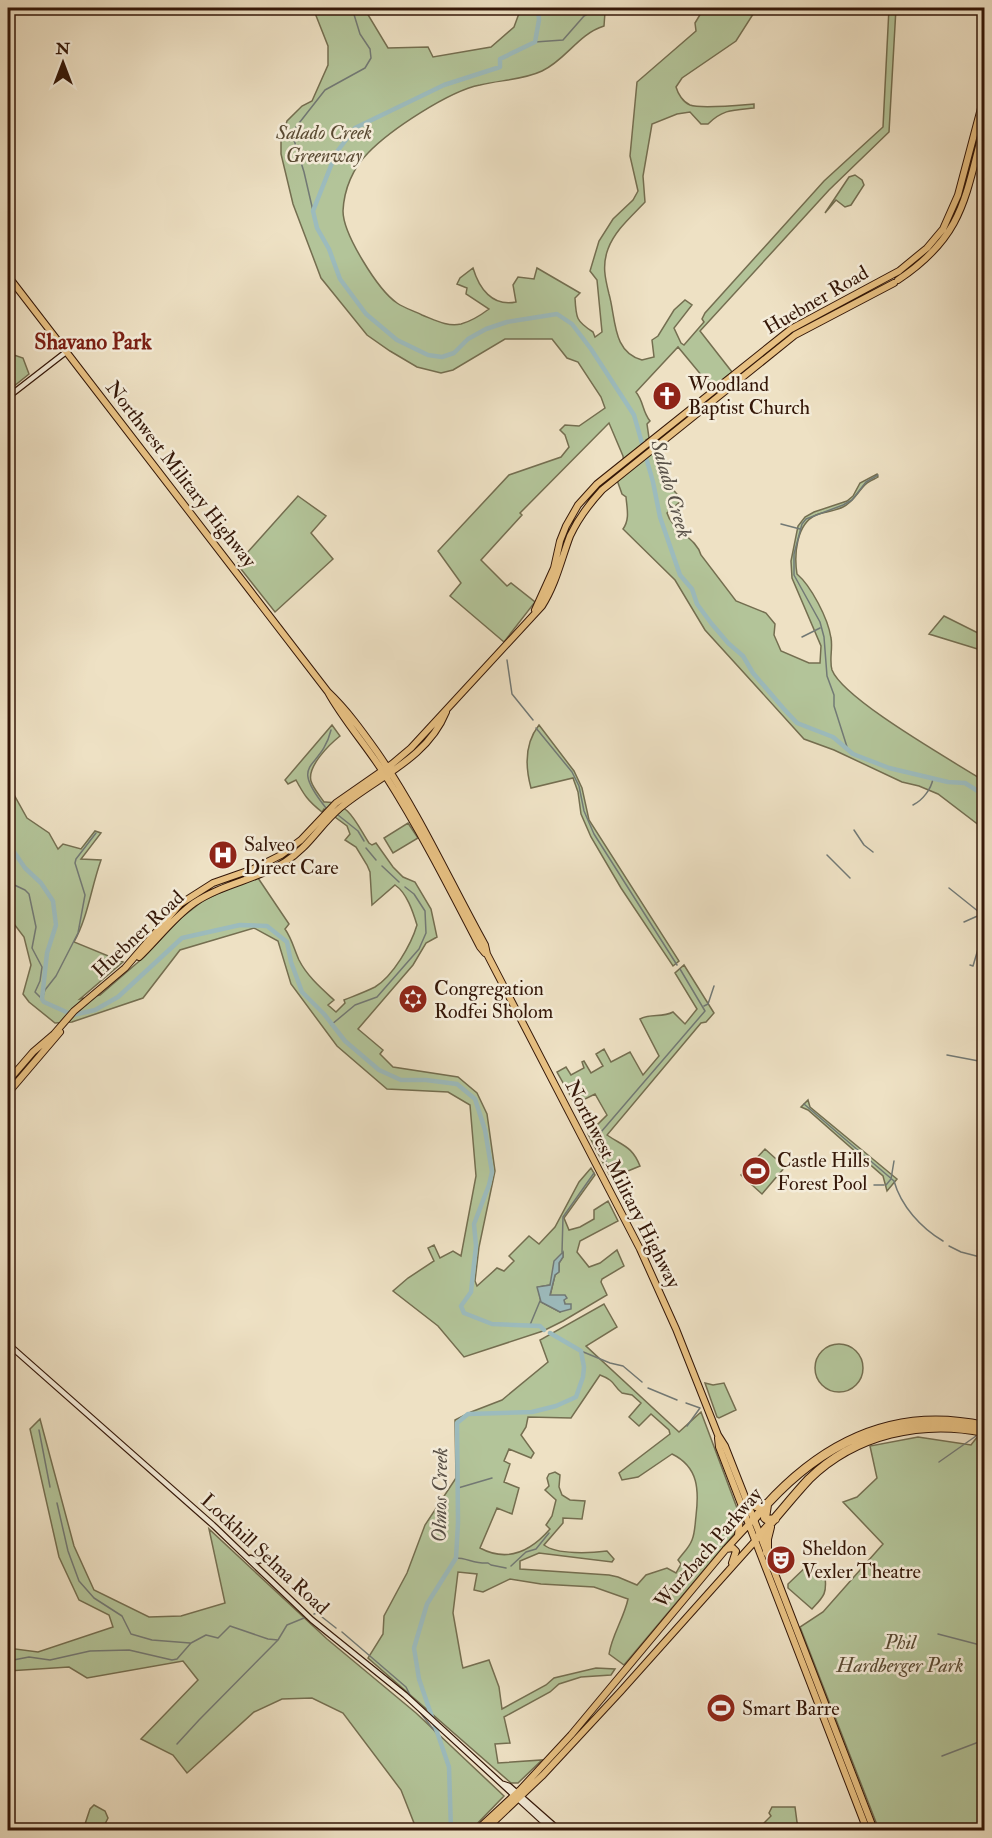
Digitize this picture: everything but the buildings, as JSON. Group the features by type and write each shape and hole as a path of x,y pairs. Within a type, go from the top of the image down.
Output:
{"highway":[{"name":"Wurzbach Parkway","path":"751,1522 793,1477 819,1456 850,1440 873,1431 899,1425 933,1421 962,1422 984,1426"},
{"name":"Wurzbach Parkway","path":"758,1538 815,1474 845,1452 866,1441 914,1428 951,1427 984,1432"},
{"path":"744,1503 756,1506 768,1503 765,1518 773,1521 764,1555"}],"main road":[{"name":"Huebner Road","path":"106,986 191,905 216,890 284,863 306,846 340,808 386,772 416,754 446,712 534,614 585,509 663,430 791,329 892,275 918,256 935,238 950,216 958,195 984,97"},
{"name":"Huebner Road","path":"622,469 654,448 795,335 896,281 925,260 945,238 957,220 966,197 984,127"},
{"path":"973,140 980,142"},
{"name":"Northwest Military Highway","path":"8,276 327,692 386,772 433,844 485,945 487,954 640,1249 679,1337 717,1435 726,1466 744,1503"},
{"path":"8,397 66,352"},
{"path":"709,393 711,402"},
{"path":"663,430 668,436"},
{"name":"Huebner Road","path":"8,1082 33,1052 125,968 166,918 186,899 213,883 254,869 280,856 301,840 331,807 367,780 386,772"},
{"path":"327,822 345,800 367,780"},
{"path":"312,828 318,832 331,807"},
{"name":"Huebner Road","path":"8,1094 65,1023"},
{"name":"Lockhill Selma Road","path":"8,1344 246,1555 332,1638 405,1695 527,1804 552,1830"},
{"name":"Northwest Military Highway","path":"717,1435 725,1446 736,1474 744,1503 867,1830"},
{"path":"726,1466 736,1474"},
{"path":"738,1536 744,1503"},
{"name":"Wurzbach Parkway","path":"528,1786 751,1522"},
{"name":"Wurzbach Parkway","path":"517,1796 621,1692 758,1538"},
{"path":"726,1549 733,1548 736,1551 730,1568"},
{"path":"738,1559 750,1554 764,1555"},
{"path":"246,1555 256,1561 266,1558 263,1565 268,1576"},
{"name":"Northwest Military Highway","path":"764,1555 874,1830"},
{"path":"506,1785 528,1786 527,1804 509,1806"},
{"path":"481,1830 517,1796"},
{"path":"481,1830 489,1818 517,1796"},
{"name":"Lockhill Selma Road","path":"546,1822 559,1830"}],"green space":[{"name":"Salado Creek Greenway","path":"313,8 364,8 388,48 428,47 433,57 491,47 514,27 521,8 613,8 605,12 604,26 587,35 542,71 467,89 437,103 390,134 358,165 347,187 343,211 349,233 363,261 389,296 403,306 441,322 451,325 461,324 489,309 466,294 467,288 457,284 460,278 473,268 483,289 493,299 508,303 516,302 513,285 518,277 534,279 537,268 580,293 575,298 577,315 580,322 593,332 595,337 602,332 597,280 590,271 599,241 613,219 633,200 638,191 630,156 637,82 696,31 695,23 704,8 757,8 736,41 682,78 676,87 681,98 690,105 712,107 754,104 754,108 724,113 708,124 701,124 690,112 677,114 652,124 643,176 645,202 619,229 608,249 605,261 606,282 617,333 625,350 642,360 654,357 652,340 658,336 674,310 685,300 692,305 674,328 684,345 704,322 702,319 705,313 824,181 883,127 889,8 896,8 889,132 829,190 700,331 732,372 712,388 678,347 636,392 650,421 647,424 649,438 646,440 669,470 669,485 682,500 667,513 670,519 694,543 736,601 766,613 775,624 774,635 781,651 809,663 820,663 821,646 792,578 791,561 798,526 805,517 814,512 847,501 853,496 860,483 877,474 878,477 866,484 847,505 816,515 804,525 796,549 797,574 813,594 823,612 831,642 832,670 841,683 877,713 984,781 984,829 938,794 902,782 834,750 804,739 705,630 675,580 623,529 627,518 626,497 622,494 617,480 625,474 623,456 609,423 520,513 522,515 481,560 507,586 511,583 535,602 504,642 450,596 461,583 438,551 509,475 561,457 569,447 565,435 560,430 565,425 579,426 605,408 601,397 578,362 567,358 552,339 505,339 453,370 441,373 417,367 367,335 321,278 293,204 281,154 281,140 287,121 302,106 312,101 328,65 328,46"},
{"path":"855,175 862,180 864,185 851,205 845,207 836,200 825,213 849,177"},
{"path":"8,353 23,358 29,374 8,391"},
{"path":"298,496 326,516 311,533 333,559 275,612 237,564"},
{"path":"944,616 984,636 984,651 929,634"},
{"path":"332,725 340,736 325,750 312,769 313,786 324,802 340,805 351,815 369,843 372,845 376,843 403,877 415,882 431,909 437,937 426,943 413,965 358,1029 383,1050 380,1054 393,1067 458,1077 477,1093 487,1114 495,1171 479,1247 475,1281 477,1286 497,1268 504,1271 514,1261 509,1256 529,1236 539,1244 555,1227 579,1182 591,1168 595,1175 564,1218 569,1230 594,1219 594,1210 608,1201 618,1221 580,1241 577,1252 589,1267 600,1263 617,1250 624,1266 602,1279 601,1282 607,1295 543,1331 464,1357 438,1326 393,1291 434,1261 428,1248 434,1245 440,1258 453,1251 461,1256 476,1176 470,1105 448,1092 387,1089 337,1046 291,984 278,941 254,928 180,950 143,998 72,1022 55,1023 29,1002 23,994 31,965 24,937 8,916 8,875 14,867 8,858 8,784 27,818 49,833 58,849 63,844 81,849 95,831 101,833 81,859 101,860 86,912 74,942 123,962 80,999 100,995 144,957 181,918 204,900 258,878 289,924 285,929 302,966 334,1000 328,1005 336,1012 345,1003 344,1000 382,982 400,959 417,925 409,903 395,885 372,905 370,872 356,847 345,840 350,834 347,826 324,809 322,812 313,804 296,780 288,784 285,780","holes":["563,1252 559,1263 559,1271 555,1275 550,1296 564,1300 565,1305 560,1312 541,1302 538,1287 550,1285"]},
{"path":"539,725 574,771 582,788 589,820 679,961 673,966 621,888 591,837 581,814 578,792 573,778 531,788 528,772 528,747"},
{"path":"408,823 418,838 393,853 384,838"},
{"path":"684,965 714,1013 706,1022 701,1023 607,1135 630,1150 640,1166 611,1178 588,1134 607,1115 595,1094 575,1104 557,1072 566,1067 571,1075 584,1068 582,1062 584,1061 591,1073 603,1066 596,1054 604,1049 611,1062 630,1052 643,1075 659,1056 640,1019 673,1012 685,1024 697,1009 675,973"},
{"path":"808,1100 810,1107 897,1179 887,1191 883,1176 808,1110 801,1107"},
{"path":"765,1149 785,1167 762,1194 741,1175"},
{"path":"604,1304 617,1327 586,1346 679,1432 701,1412 737,1508 738,1521 735,1533 624,1665 609,1654 628,1599 594,1587 541,1584 510,1579 483,1592 474,1590 477,1574 458,1572 453,1613 463,1668 489,1660 499,1687 502,1709 546,1685 554,1678 596,1668 615,1669 611,1675 581,1677 559,1684 550,1692 504,1717 510,1743 495,1744 498,1763 542,1760 518,1783 511,1783 368,1658 383,1634 384,1616 407,1573 425,1525 456,1478 455,1420 502,1400 548,1362 540,1340","holes":["600,1375 622,1393 632,1395 641,1403 629,1417 639,1426 651,1414 669,1430 670,1434 619,1473 622,1480 638,1477 672,1454 688,1466 695,1481 697,1507 694,1534 689,1546 678,1560 681,1564 676,1573 667,1568 646,1575 637,1585 609,1575 520,1569 520,1561 539,1553 612,1562 614,1559 607,1551 565,1552 544,1545 563,1523 563,1518 582,1519 585,1501 570,1500 562,1495 559,1487 560,1475 555,1472 549,1474 547,1478 549,1486 545,1490 556,1500 552,1516 546,1525 550,1529 543,1537 527,1549 509,1554 490,1552 480,1548 497,1508 512,1514 519,1488 504,1482 510,1464 504,1461 509,1449 531,1458 534,1453 521,1435 528,1417 571,1418"]},
{"path":"839,1344 856,1351 863,1368 856,1385 839,1392 822,1385 815,1368 822,1351"},
{"path":"705,1383 713,1385 724,1383 736,1410 717,1417"},
{"path":"40,1419 74,1546 94,1590 149,1617 181,1616 225,1603 209,1529 327,1639 416,1713 504,1796 471,1830 423,1830 414,1823 401,1790 343,1713 312,1698 282,1699 254,1712 187,1773 173,1755 141,1739 198,1680 183,1661 87,1678 69,1667 8,1671 8,1648 38,1652 113,1627 109,1615 79,1600 59,1557 30,1429"},
{"name":"Phil Hardberger Park","path":"978,1436 984,1438 984,1830 879,1830 800,1627 823,1612 883,1544 843,1502 857,1497 877,1478 870,1446 918,1437 971,1445"},
{"path":"810,1563 825,1576 826,1582 824,1594 812,1609 788,1588 788,1584"},
{"path":"94,1805 105,1811 108,1818 102,1830 83,1830 90,1809"},
{"path":"772,1807 795,1807 797,1822 801,1830 764,1830 764,1823 771,1816 769,1813"}],"water":[{"path":"563,1252 559,1272 555,1275 550,1295 565,1295 567,1298 564,1300 565,1304 571,1304 571,1309 560,1312 541,1302 537,1287 550,1285 554,1261"}],"waterway":[{"path":"313,211 294,140 296,127 325,90 365,68 371,58 370,49 360,34 352,8"},
{"name":"Salado Creek","path":"538,8 539,20 535,42 500,59 500,67 444,85 355,128 336,153 313,211 317,228 329,249 340,279 366,314 397,340 428,355 442,357 454,353 468,339 486,329 507,322 557,314 572,324 634,415 653,482 660,517 680,575 692,589 697,604 711,623 743,656 753,673 783,708 797,723 833,737 853,754 889,768 948,782 965,783 984,795"},
{"path":"535,42 563,40 584,16 599,8"},
{"path":"848,750 827,676 824,637 820,622 794,575 794,554 802,524 806,519 852,500 866,482 878,475"},
{"path":"781,524 800,529"},
{"path":"802,637 820,628"},
{"path":"507,660 512,694 533,720"},
{"path":"536,728 572,772 579,786 584,811 594,834 677,965"},
{"path":"326,808 309,781 308,773 310,766 321,753 331,730"},
{"path":"913,805 926,794 933,779"},
{"path":"338,815 358,831 364,841"},
{"path":"854,830 864,845 873,852"},
{"path":"8,882 29,894 36,927 32,948 42,967 40,981 35,992 42,999 78,933 85,895 75,863 96,833"},
{"name":"Olmos Creek","path":"8,843 25,868 41,883 53,901 56,925 47,953 42,999 44,1002 73,1015 95,1010 118,997 182,938 240,925 267,926 287,942 291,962 302,992 324,1014 345,1041 379,1070 401,1080 457,1084 475,1099 485,1130 492,1172 474,1224 476,1246 471,1292 461,1306 464,1313 492,1324 540,1326 544,1330"},
{"path":"366,848 376,860"},
{"path":"827,855 850,878"},
{"path":"382,866 399,882"},
{"path":"331,1025 355,1005 377,997 419,949 426,933 425,911 414,894 405,887"},
{"path":"949,888 984,916"},
{"path":"964,922 982,914"},
{"path":"970,965 973,966 984,929"},
{"path":"604,1165 607,1163 595,1139 705,1011 680,969"},
{"path":"704,1006 708,1004 714,986"},
{"path":"947,1055 984,1062"},
{"path":"804,1104 894,1181 913,1216 943,1241"},
{"path":"886,1185 891,1179 894,1161"},
{"path":"562,1252 563,1217 594,1173"},
{"path":"874,1185 884,1185"},
{"path":"949,1246 984,1258"},
{"path":"530,1325 540,1301"},
{"name":"Olmos Creek","path":"451,1830 449,1767 419,1679 414,1648 427,1604 456,1558 457,1423 468,1414 532,1412 556,1406 576,1397 583,1377 581,1351 550,1333"},
{"path":"581,1351 623,1366 642,1382"},
{"path":"648,1388 677,1400"},
{"path":"686,1403 700,1408 687,1426"},
{"path":"39,1430 50,1487"},
{"path":"939,1462 976,1436"},
{"path":"458,1488 492,1478"},
{"path":"57,1503 68,1551 79,1581 94,1598 122,1616 131,1634 152,1640 190,1643"},
{"path":"511,1566 526,1552 536,1549 549,1533"},
{"path":"456,1558 506,1568"},
{"path":"314,1614 317,1613 336,1628"},
{"path":"8,1661 29,1657 50,1660 90,1651 129,1650 172,1660 177,1659 191,1643 206,1635 218,1638 230,1626 268,1639 278,1640 287,1625 304,1618"},
{"path":"342,1632 406,1687 412,1699"},
{"path":"938,1634 984,1646"},
{"path":"177,1744 278,1640"},
{"path":"415,1706 437,1734"},
{"path":"942,1756 984,1740"},
{"path":"850,1830 859,1827"}],"place":[{"name":"Woodland Baptist Church","path":"667,396"},
{"name":"Salveo Direct Care","path":"223,855"},
{"name":"Congregation Rodfei Sholom","path":"413,999"},
{"name":"Castle Hills Forest Pool","path":"756,1171"},
{"name":"Sheldon Vexler Theatre","path":"781,1560"},
{"name":"Smart Barre","path":"721,1708"}],"district":[{"name":"Shavano Park","path":"93,342"}]}
